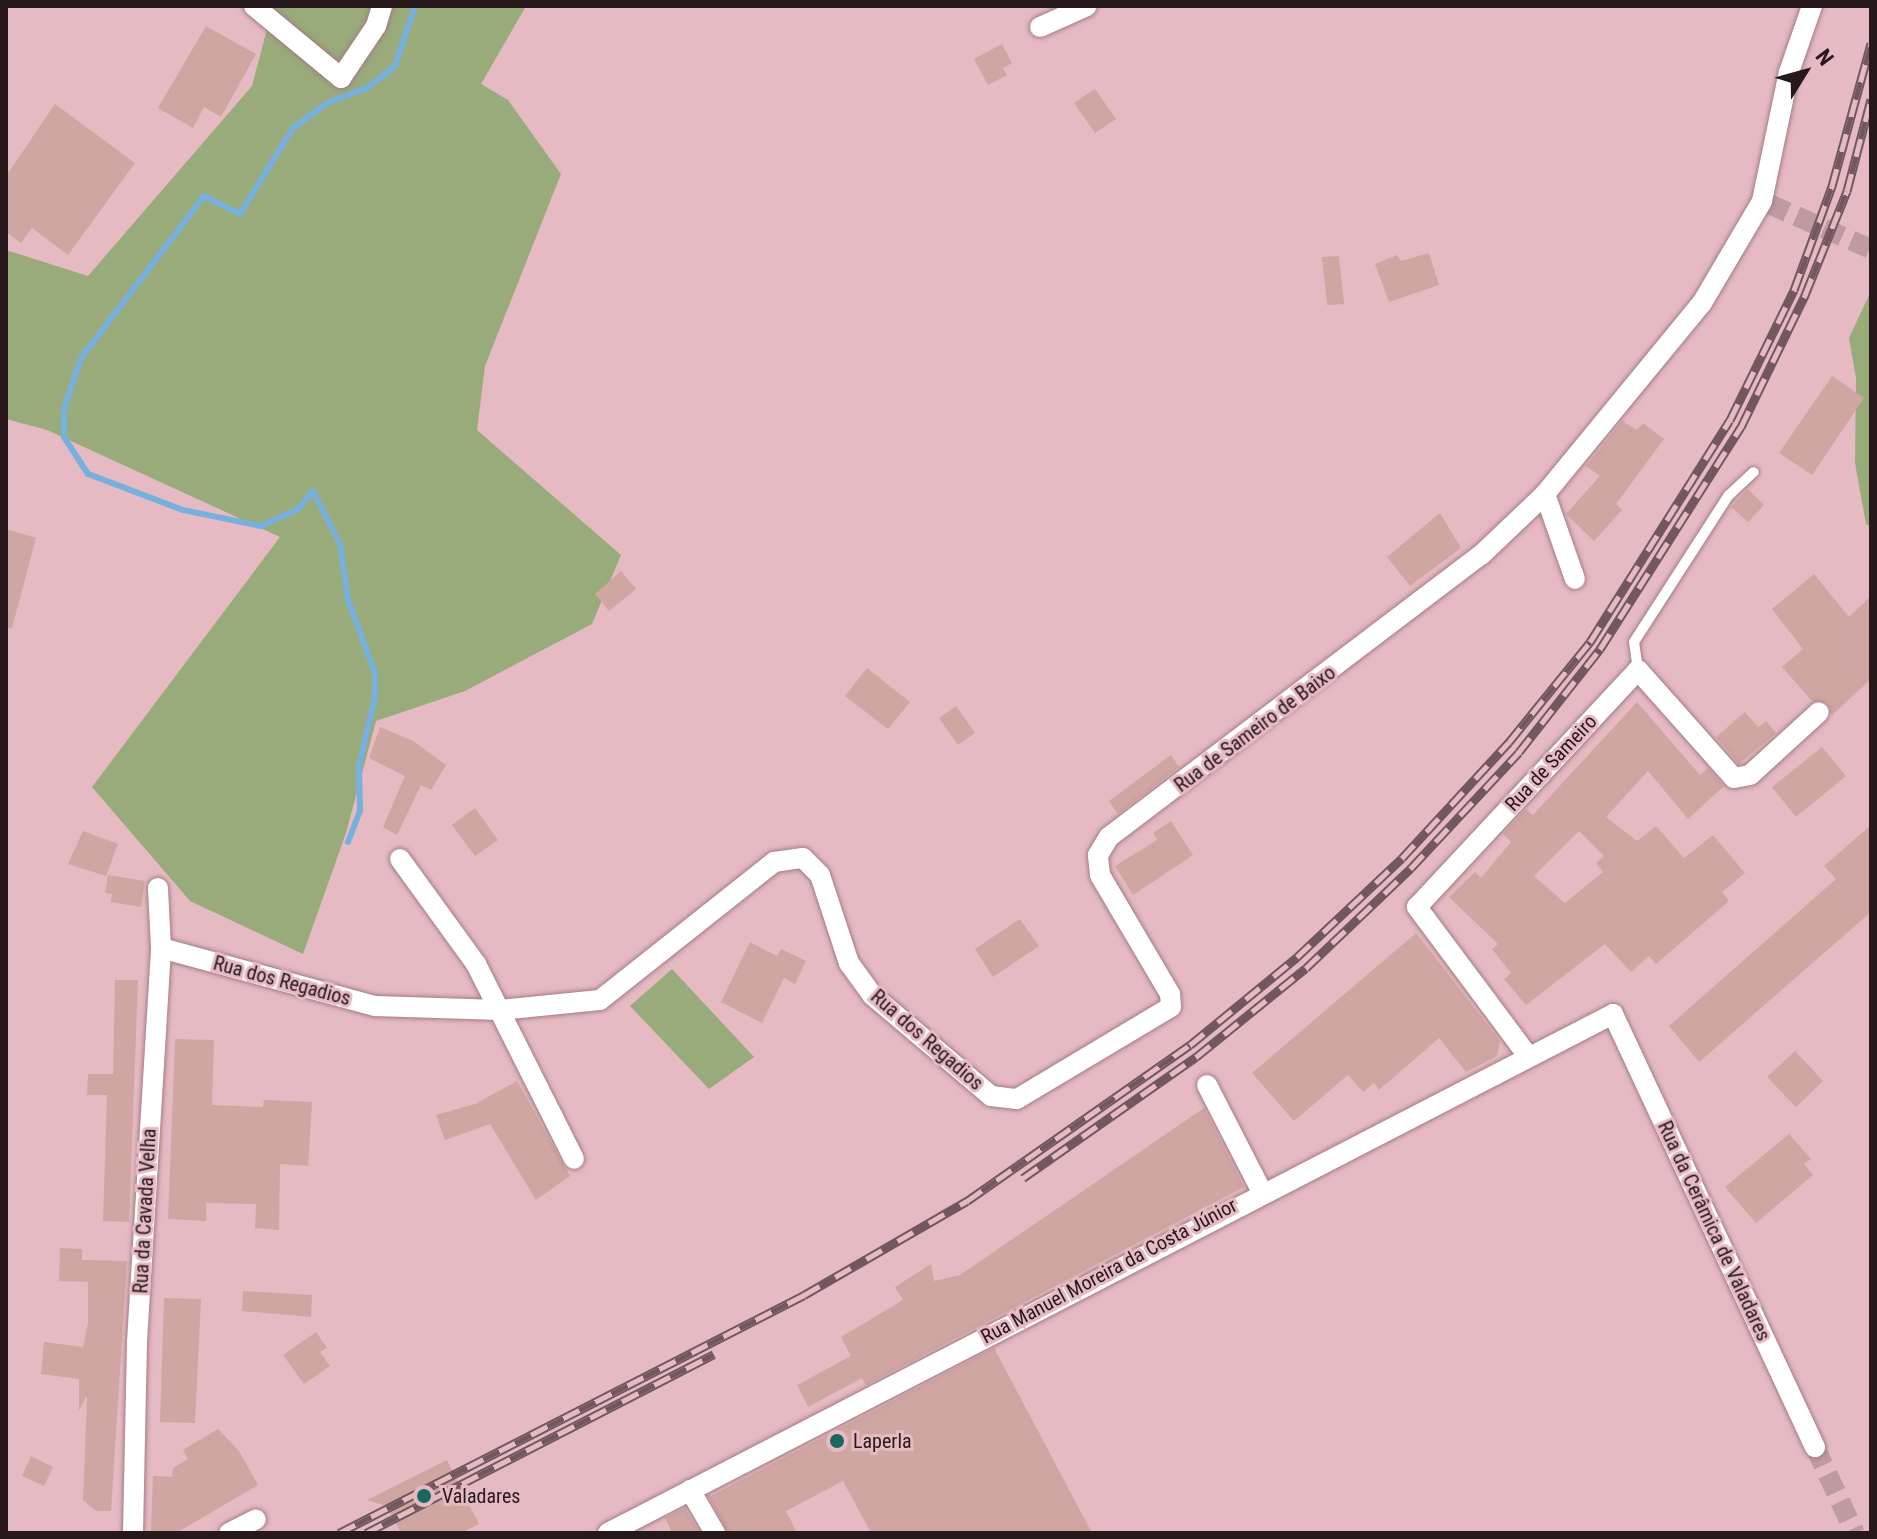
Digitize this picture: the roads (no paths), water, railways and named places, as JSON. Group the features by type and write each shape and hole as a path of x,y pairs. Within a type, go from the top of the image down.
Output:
{"street":[{"path":"254,6 341,78 376,26 382,6"},
{"path":"1040,27 1087,6"},
{"name":"Rua de Sameiro de Baixo","path":"1171,1007 1170,994 1100,875 1098,855 1109,837 1481,555 1545,494 1702,303 1765,203 1789,72 1812,6"},
{"path":"1545,494 1575,579"},
{"path":"1638,670 1734,778 1750,775 1819,712"},
{"name":"Rua de Sameiro","path":"1528,1056 1417,907 1638,670"},
{"name":"Rua dos Regadios","path":"161,948 375,1006 500,1010 600,1000 774,862 803,858 820,875 849,963 872,995 991,1096 1017,1099 1171,1007"},
{"path":"400,859 476,964 574,1159"},
{"name":"Rua da Cavada Velha","path":"133,1533 137,1342 161,948 158,888"},
{"name":"Rua Manuel Moreira da Costa Júnior","path":"608,1533 1262,1192 1613,1014"},
{"name":"Rua da Cerâmica de Valadares","path":"1613,1014 1815,1447"},
{"path":"1207,1085 1262,1192"},
{"path":"690,1490 715,1533"},
{"path":"229,1533 256,1519"}],"lane":[{"path":"1638,670 1634,642 1728,496 1754,472"}],"waterway":[{"path":"348,842 360,810 359,765 375,697 375,673 348,600 340,544 313,491 298,509 261,526 183,510 88,474 64,437 64,409 81,358 204,196 240,214 293,128 327,103 367,88 395,66 415,6"}],"tunnel":[{"path":"1769,204 1871,249"},
{"path":"1815,1447 1855,1533"}],"railway":[{"path":"339,1533 804,1295 967,1201 1190,1045 1297,957 1402,858 1509,742 1590,642 1730,420 1794,290 1832,186 1871,43"},
{"path":"1023,1178 1196,1057 1306,968 1411,868 1519,752 1600,649 1741,427 1805,295 1847,191 1871,99"},
{"path":"366,1533 714,1354"}],"place":[{"name":"Laperla","path":"837,1441"},
{"name":"Valadares","path":"424,1496"}]}
